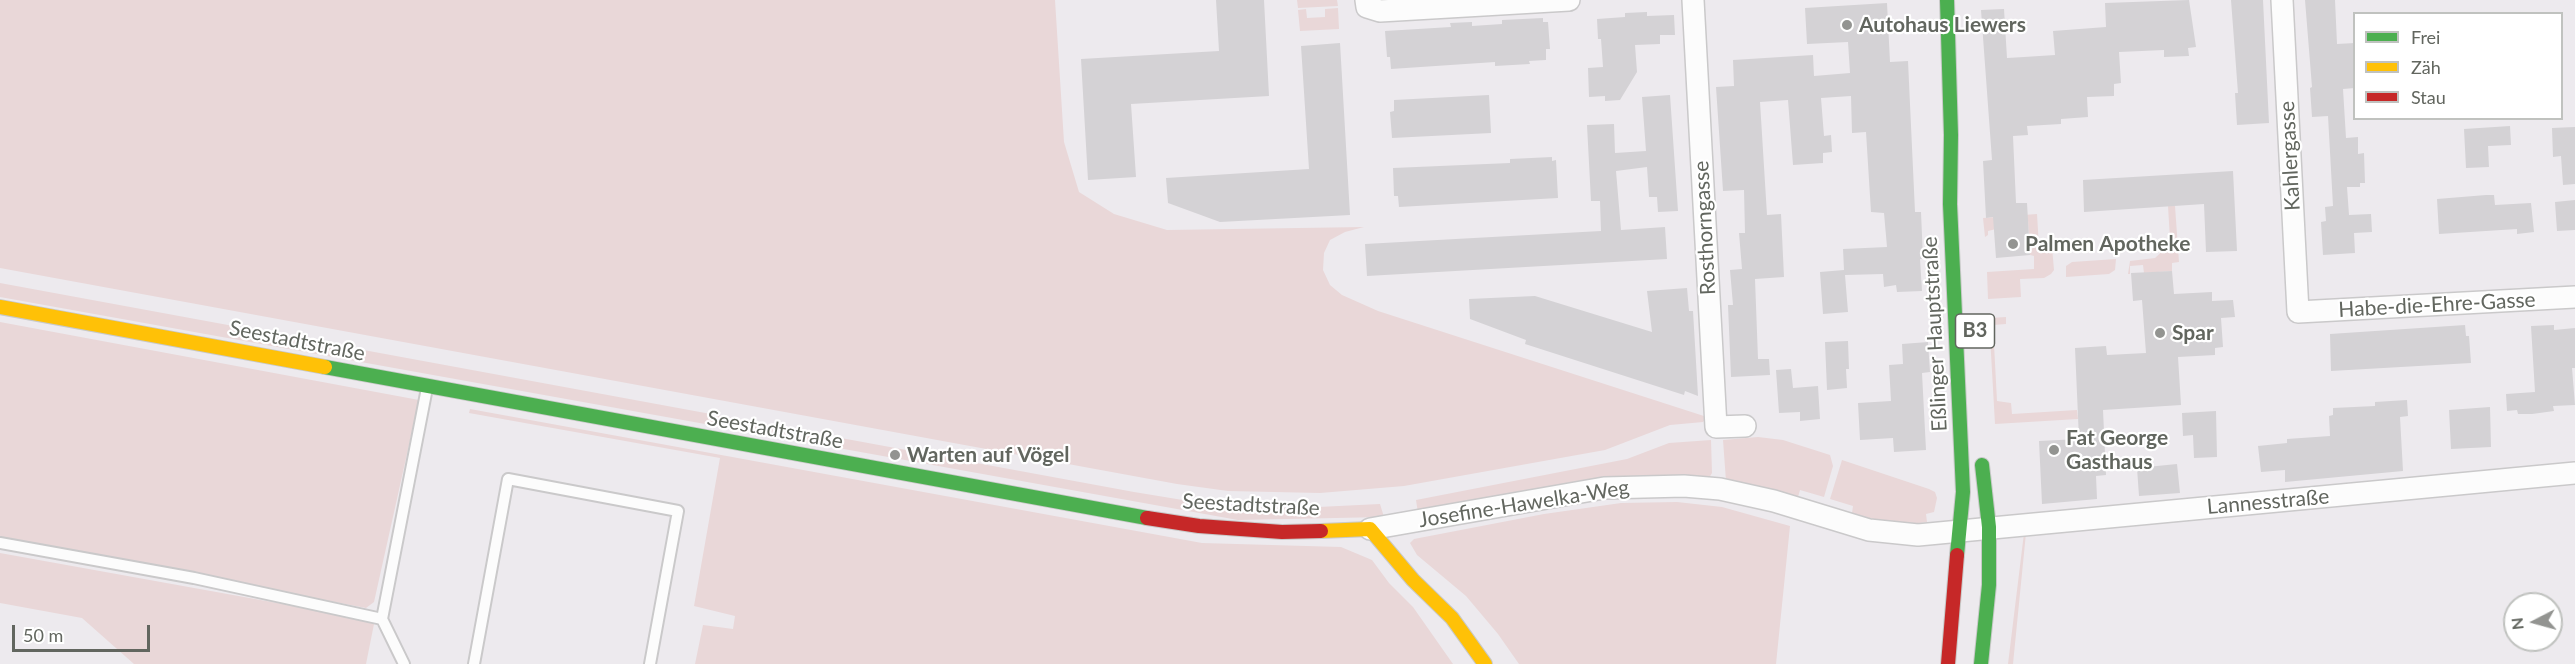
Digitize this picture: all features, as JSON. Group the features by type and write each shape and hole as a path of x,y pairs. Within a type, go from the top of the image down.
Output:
{"street":[{"path":"1367,4 1380,11 1569,0"},
{"name":"Rosthorngasse","path":"1693,0 1716,427 1745,426"},
{"name":"Eßlinger Hauptstraße","path":"1947,0 1951,135 1950,204 1963,492 1960,532"},
{"name":"Kahlergasse","path":"2282,0 2298,312"},
{"name":"Eßlinger Hauptstraße","path":"1951,135 1965,220"},
{"name":"Habe-die-Ehre-Gasse","path":"2298,312 2575,297"},
{"name":"Seestadtstraße","path":"0,307 1085,508 1199,526 1282,532 1371,529"},
{"path":"1981,446 1984,503 1989,527 1989,596 1982,664"},
{"name":"Lannesstraße","path":"1960,532 1989,527 2575,473"},
{"name":"Josefine-Hawelka-Weg","path":"1371,529 1604,488 1637,486 1720,489 1774,501 1869,530 1918,535 1960,532"},
{"path":"1371,529 1413,580 1452,618 1485,664"},
{"name":"B3","path":"1948,664 1960,532"}],"lane":[{"path":"404,664 382,619 427,387"},
{"path":"474,664 508,479 678,511 650,664"},
{"path":"0,543 194,578 382,619"}],"shaded area":[{"path":"0,0 1055,0 1064,142 1079,192 1114,214 1167,230 1364,227 1345,232 1330,240 1324,253 1323,270 1330,285 1342,295 1378,311 1707,417 1703,422 1670,425 1605,450 1404,486 1320,493 1228,491 1177,484 0,268"},
{"path":"1297,0 1337,0 1338,6 1298,8"},
{"path":"1338,8 1339,29 1300,31 1298,10 1306,9 1307,18 1325,17 1325,9"},
{"path":"2168,206 2175,206 2179,262 2172,263 2172,271 2144,273 2143,265 2130,266 2130,274 2128,274 2130,261 2155,258 2168,246 2170,239"},
{"path":"2037,214 2039,247 2052,247 2054,270 2044,278 2020,279 2021,297 1988,299 1987,272 2034,269 2034,256 2030,255 2028,221 1988,231 1985,237 1983,218"},
{"path":"2116,259 2115,270 2109,274 2066,277 2066,266 2072,262"},
{"path":"0,283 1134,492 1243,507 1298,508 1380,504 1384,517 1238,520 0,297"},
{"path":"2006,317 2006,324 1993,325 1997,401 2011,403 2012,414 2077,410 2078,419 1995,424 1989,318"},
{"path":"0,322 419,400 374,602 366,608 0,538"},
{"path":"470,409 1202,543 1341,547 1372,560 1389,583 1413,607 1453,664 695,664 703,625 733,629 735,616 694,606 720,458 469,413"},
{"path":"1758,437 1783,440 1830,455 1833,466 1824,497 1800,490 1798,497 1726,481 1723,440"},
{"path":"1711,440 1712,473 1709,478 1634,476 1604,479 1418,513 1416,500 1627,459 1669,443"},
{"path":"1842,460 1935,492 1937,498 1934,512 1926,514 1927,522 1913,524 1880,521 1852,513 1853,506 1830,499"},
{"path":"1677,502 1722,507 1790,526 1776,664 1519,664 1498,634 1466,596 1417,555 1410,543 1414,539 1544,514 1621,503"},
{"path":"2024,533 2026,533 2013,664 2008,664"},
{"path":"0,553 366,619 374,624 366,664 134,664 82,618 0,603"}],"building":[{"path":"1216,0 1264,0 1269,96 1131,104 1136,177 1088,180 1081,59 1219,51"},
{"path":"2189,0 2196,47 2188,48 2189,56 2164,57 2164,50 2119,52 2121,83 2114,84 2114,96 2087,97 2088,117 2061,119 2061,124 2027,126 2028,135 2013,136 2016,203 2027,203 2030,255 1996,258 1993,217 1986,218 1983,161 1992,160 1981,10 2004,9 2007,58 2055,55 2053,31 2106,27 2105,3"},
{"path":"2231,0 2263,0 2269,123 2237,125 2235,93 2238,93"},
{"path":"2305,0 2335,0 2337,44 2353,43 2353,88 2343,89 2346,138 2358,137 2358,154 2364,153 2365,183 2360,183 2360,187 2347,187 2349,215 2371,214 2372,232 2354,233 2355,253 2323,255 2321,222 2326,221 2325,207 2333,206 2328,116 2312,117 2310,88 2312,87"},
{"path":"1887,3 1890,62 1908,61 1915,212 1921,212 1922,291 1897,292 1896,285 1884,287 1883,274 1845,275 1848,312 1823,314 1820,272 1844,270 1843,249 1887,247 1884,213 1871,212 1866,132 1852,133 1851,96 1821,98 1824,136 1831,135 1832,152 1823,153 1823,163 1793,165 1788,100 1760,102 1767,215 1781,214 1784,277 1755,279 1758,359 1769,359 1770,375 1731,377 1728,305 1733,305 1730,270 1742,269 1739,233 1745,233 1744,190 1723,191 1716,87 1734,86 1733,60 1813,55 1814,76 1850,73 1848,42 1807,44 1805,8"},
{"path":"1647,12 1647,16 1674,15 1675,35 1660,35 1660,44 1635,45 1637,72 1620,100 1605,101 1605,96 1589,97 1588,68 1603,67 1597,19 1625,17 1625,13"},
{"path":"1543,18 1543,22 1548,22 1550,49 1546,49 1546,60 1529,61 1530,64 1495,66 1495,62 1391,69 1390,57 1387,57 1385,31 1451,27 1450,23 1472,22 1472,26 1502,24 1502,20"},
{"path":"1340,43 1350,215 1220,222 1168,203 1166,178 1309,169 1301,46"},
{"path":"1489,95 1491,133 1392,138 1390,112 1394,111 1394,100"},
{"path":"1670,95 1678,211 1658,212 1657,197 1649,197 1647,167 1616,171 1621,230 1665,227 1667,259 1367,276 1365,244 1601,231 1600,201 1591,201 1587,125 1614,124 1615,153 1646,151 1642,97"},
{"path":"2510,126 2511,145 2488,146 2489,167 2466,168 2464,129"},
{"path":"2575,127 2575,184 2563,185 2561,156 2553,157 2552,128"},
{"path":"1552,157 1552,161 1556,160 1558,198 1399,207 1398,196 1394,196 1393,168 1510,163 1510,159"},
{"path":"2233,171 2237,251 2206,252 2204,204 2084,212 2083,180"},
{"path":"2494,195 2495,205 2531,203 2534,232 2517,234 2517,229 2439,234 2437,199"},
{"path":"2575,200 2575,230 2557,231 2555,202"},
{"path":"2172,271 2174,294 2212,292 2212,301 2233,300 2235,317 2221,318 2223,347 2215,348 2215,355 2178,357 2181,405 2103,410 2106,475 2096,476 2097,499 2042,504 2039,441 2079,439 2075,348 2106,346 2107,355 2146,353 2142,300 2133,301 2131,273"},
{"path":"1687,288 1689,311 1693,311 1698,396 1685,391 1684,395 1525,344 1526,340 1470,319 1469,299 1535,296 1652,332 1647,291"},
{"path":"2465,325 2466,336 2469,336 2471,363 2331,371 2330,334"},
{"path":"2554,325 2554,330 2575,328 2575,368 2572,368 2575,405 2553,406 2554,411 2532,414 2518,414 2517,410 2507,411 2506,394 2535,392 2531,326"},
{"path":"1848,341 1847,388 1827,390 1825,342"},
{"path":"1928,342 1930,372 1922,373 1926,450 1894,452 1893,438 1860,440 1858,403 1891,401 1889,365 1903,364 1902,344"},
{"path":"1791,369 1793,388 1818,386 1820,419 1800,421 1800,412 1779,413 1776,370"},
{"path":"2407,400 2408,416 2400,417 2403,471 2285,482 2285,470 2261,472 2258,446 2287,443 2287,439 2330,436 2329,416 2333,415 2333,408 2375,406 2375,402"},
{"path":"2490,407 2491,447 2451,449 2449,410"},
{"path":"2216,411 2217,457 2194,458 2193,435 2183,436 2182,413"},
{"path":"2177,464 2180,493 2139,496 2137,468"}],"traffic: fast":[{"path":"1947,0 1951,135 1950,204 1963,492 1957,555"},
{"path":"325,367 1147,518"},
{"path":"1981,664 1989,585 1989,527 1982,465"}],"traffic: slow":[{"path":"0,307 325,367"},
{"path":"1321,531 1370,529 1413,580 1452,618 1485,664"}],"traffic: jam":[{"path":"1147,518 1199,526 1282,532 1321,531"},
{"path":"1948,664 1957,555"}],"place":[{"name":"Autohaus Liewers","path":"1847,25"},
{"name":"Palmen Apotheke","path":"2013,244"},
{"name":"Spar","path":"2160,333"},
{"name":"Fat George Gasthaus","path":"2054,450"},
{"name":"Warten auf Vögel","path":"895,455"}]}
